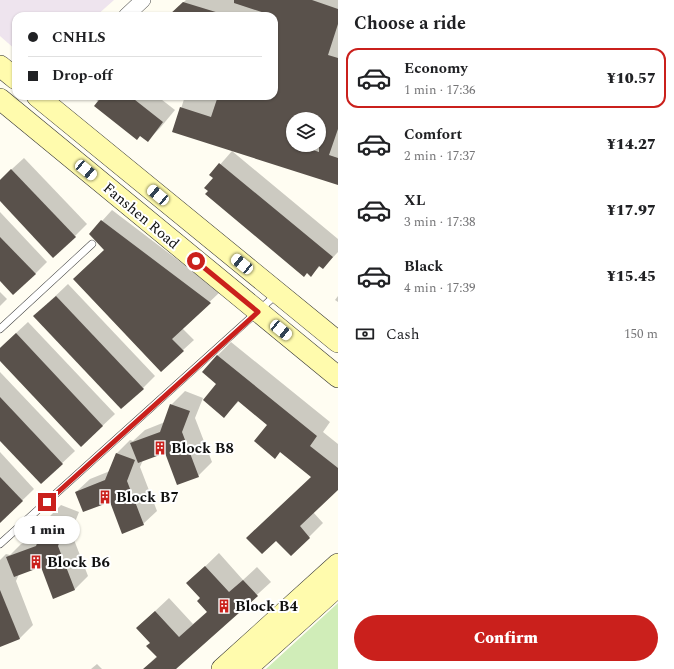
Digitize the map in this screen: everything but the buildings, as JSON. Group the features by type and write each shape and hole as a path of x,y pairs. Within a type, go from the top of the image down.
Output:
{"main road":[{"path":"0,66 12,76"},
{"name":"Fanshen Road","path":"0,99 338,377"},
{"name":"Fanshen Road","path":"43,100 338,342"},
{"path":"222,669 338,564"},
{"path":"246,669 338,586"}],"street":[{"path":"130,12 143,0"}],"lane":[{"path":"0,329 92,244"},
{"path":"0,544 278,293"}],"shaded area":[{"path":"0,0 114,0 100,12 12,12 12,46 0,36"}],"green space":[{"path":"338,603 338,669 266,669"}],"place":[{"name":"Block B8","path":"160,448"},
{"name":"Block B7","path":"105,497"},
{"name":"Block B6","path":"36,562"},
{"name":"Block B4","path":"224,606"}],"route":[{"path":"47,502 258,312 196,261"}]}
